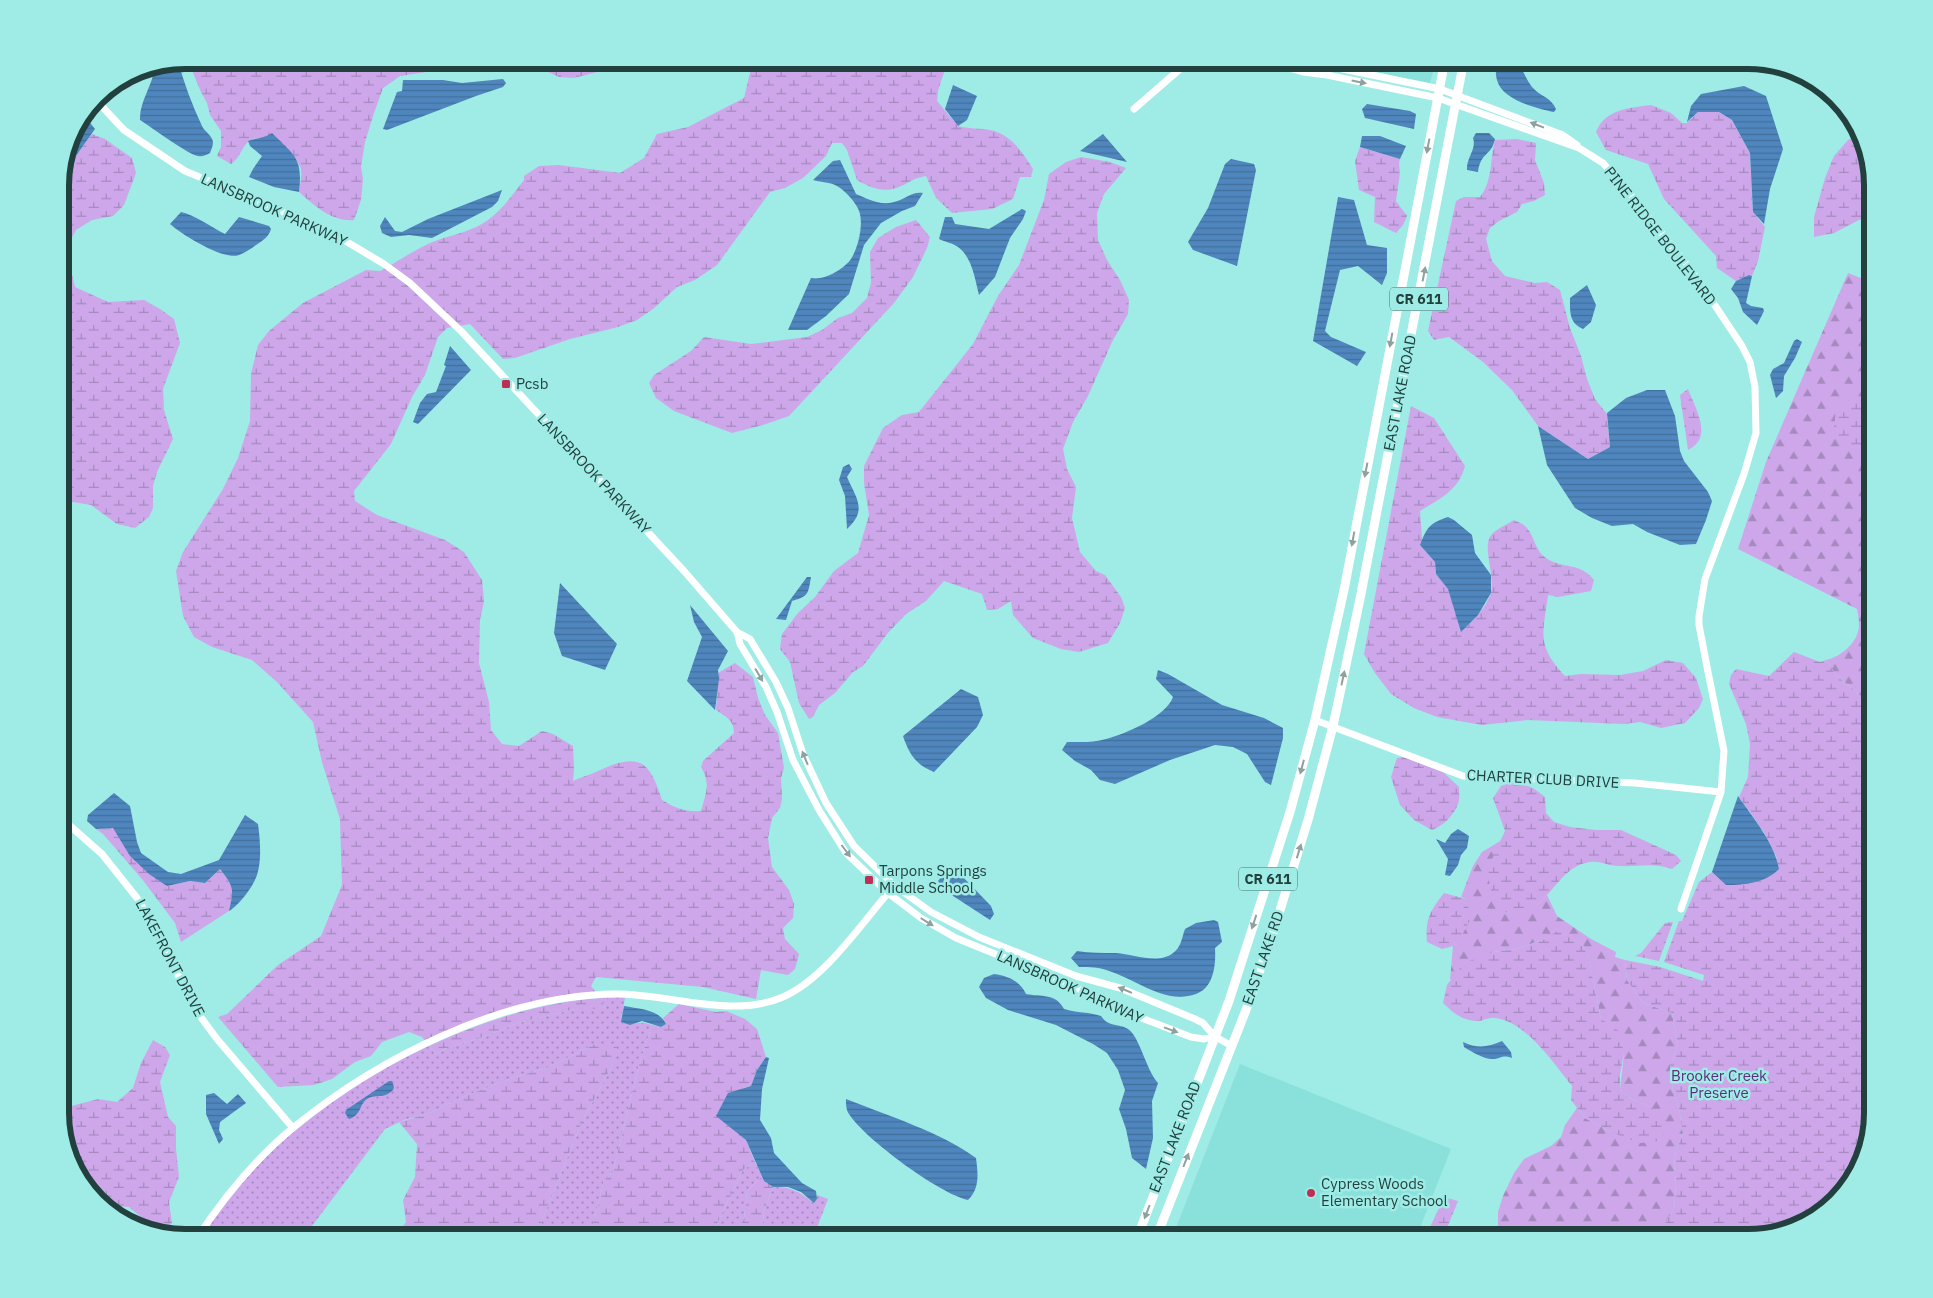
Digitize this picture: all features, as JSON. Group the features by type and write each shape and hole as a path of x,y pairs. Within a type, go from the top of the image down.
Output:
{"main road":[{"name":"EAST LAKE ROAD","path":"1315,720 1344,590 1443,69"},
{"name":"EAST LAKE ROAD","path":"1333,726 1360,599 1462,69"},
{"name":"EAST LAKE RD","path":"1214,1036 1229,1001 1279,847 1315,720"},
{"name":"EAST LAKE RD","path":"1230,1045 1246,1010 1272,936 1308,820 1333,726"},
{"name":"EAST LAKE ROAD","path":"1140,1229 1214,1036"},
{"name":"CR 611","path":"1159,1229 1230,1045"}],"street":[{"path":"1134,110 1180,69"},
{"path":"1292,69 1438,93"},
{"path":"1337,69 1438,93"},
{"name":"PINE RIDGE BOULEVARD","path":"1438,93 1563,135 1603,163 1633,197 1692,271 1742,346 1750,362 1756,401 1756,433 1744,474 1705,579 1699,616 1704,653 1724,752 1721,792 1681,909"},
{"name":"LANSBROOK PARKWAY","path":"100,106 124,130 185,171 327,230 384,264 410,284 474,345 684,571 737,632 750,639 776,682 788,708 803,754 826,803 854,846 894,886 931,912 964,930 1076,976 1120,988 1196,1019 1204,1023 1214,1036 1204,1039 1192,1037 1118,1009 1071,985 956,938 921,918 888,893 846,853 818,810 793,760 777,712 766,687 740,644 737,632"},
{"name":"CHARTER CLUB DRIVE","path":"1315,720 1462,776 1635,783 1721,792"},
{"name":"LAKEFRONT DRIVE","path":"69,825 102,854 138,898 161,936 185,991 197,1012 212,1033 293,1128"},
{"path":"203,1229 218,1206 242,1178 293,1128 350,1086 415,1049 466,1027 520,1009 569,998 615,994 654,996 727,1006 750,1006 782,997 805,985 821,971 888,893"},
{"path":"1214,1036 1230,1045"}],"shaded area":[{"path":"180,69 198,118 213,142 210,153 204,156 193,154 140,120 140,113 154,73"},
{"path":"1157,69 1169,69 1164,72"},
{"path":"1360,69 1434,69 1430,83"},
{"path":"1496,69 1522,69 1532,87 1549,100 1556,109 1554,112 1538,108 1512,98 1500,87"},
{"path":"503,79 506,83 503,87 387,130 383,129 397,92 402,91 403,80 443,80 462,83"},
{"path":"953,85 977,96 967,120 958,126 945,109"},
{"path":"1744,86 1766,96 1783,149 1770,189 1764,224 1753,212 1750,153 1732,120 1719,112 1698,112 1687,122 1691,106 1701,94"},
{"path":"1367,104 1410,111 1416,114 1414,129 1365,118 1362,109"},
{"path":"88,120 95,129 76,156 69,181 73,155"},
{"path":"272,133 296,158 300,172 299,192 274,187 249,177 262,156 250,146 248,141"},
{"path":"1476,133 1489,133 1495,139 1491,149 1481,161 1478,172 1467,170 1468,161 1474,146 1473,138"},
{"path":"1103,134 1127,162 1080,151"},
{"path":"1362,136 1380,136 1406,146 1400,159 1360,147"},
{"path":"1231,159 1254,164 1256,170 1237,266 1193,250 1188,242 1208,208 1225,164"},
{"path":"840,160 856,194 870,200 879,203 889,203 898,201 911,194 923,193 915,206 881,223 864,245 849,294 826,316 807,330 788,330 811,278 828,276 844,267 854,254 858,243 861,219 854,201 835,185 813,180 833,161"},
{"path":"502,190 498,201 492,207 432,238 409,235 391,237 382,233 380,226 385,217 395,231 402,232 428,219"},
{"path":"1338,197 1354,200 1367,245 1387,248 1387,273 1382,285 1358,266 1340,270 1325,331 1331,337 1366,352 1357,366 1313,341"},
{"path":"1022,209 1026,211 1023,219 1010,238 995,277 979,295 967,256 956,246 939,239 945,217 952,217 955,224 989,229"},
{"path":"181,212 197,218 225,234 239,217 269,226 271,229 265,238 252,248 239,255 232,256 203,246 170,224"},
{"path":"1749,275 1752,276 1746,303 1763,308 1764,311 1757,325 1743,312 1738,298 1731,289 1736,281"},
{"path":"1587,285 1596,305 1591,322 1583,329 1578,327 1573,320 1570,312 1570,298"},
{"path":"1797,339 1802,342 1784,376 1783,391 1776,398 1770,375 1773,369 1784,363 1794,341"},
{"path":"450,346 471,370 418,424 413,422 420,403 427,394 436,392 446,366 444,365"},
{"path":"1647,390 1665,390 1675,416 1680,451 1684,461 1708,492 1712,501 1696,544 1680,545 1647,532 1633,524 1612,526 1592,518 1575,508 1547,465 1538,426 1588,459 1610,447 1607,413 1626,398"},
{"path":"849,464 852,469 847,477 859,510 857,516 847,529 845,496 839,480 843,467"},
{"path":"1448,517 1472,535 1475,553 1491,575 1491,593 1478,615 1461,632 1448,589 1436,574 1435,562 1420,545 1430,526"},
{"path":"807,577 811,577 807,594 802,598 792,601 786,620 776,619"},
{"path":"560,583 617,644 605,670 562,656 554,633"},
{"path":"690,605 728,651 718,670 719,679 715,710 687,681 702,637 694,622"},
{"path":"1158,670 1222,705 1264,718 1283,728 1283,738 1271,785 1265,782 1247,754 1233,747 1215,745 1170,760 1115,784 1100,780 1091,770 1075,761 1062,750 1067,742 1087,742 1106,739 1124,733 1154,718 1169,704 1173,697 1156,679"},
{"path":"961,689 978,697 983,715 977,727 934,772 922,766 914,758 903,736"},
{"path":"114,793 130,806 141,853 168,872 181,874 219,860 245,815 258,824 259,869 252,885 237,905 229,911 232,889 220,869 205,883 190,881 167,886 149,874 130,856 113,828 96,829 87,821 88,815"},
{"path":"1738,796 1768,840 1779,869 1761,880 1726,885 1712,872"},
{"path":"1458,829 1469,836 1467,848 1450,876 1445,875 1448,859 1436,839 1445,843 1451,834"},
{"path":"947,872 960,874 991,906 994,914 990,920 947,892 938,881"},
{"path":"1214,920 1218,922 1222,942 1215,948 1213,975 1207,987 1202,991 1185,997 1162,994 1106,970 1079,967 1071,958 1077,951 1116,953 1153,959 1160,958 1173,953 1178,948 1185,929 1196,923"},
{"path":"994,974 1013,980 1026,994 1052,998 1057,1000 1064,1009 1101,1016 1107,1022 1125,1027 1132,1033 1158,1083 1152,1101 1153,1138 1146,1169 1132,1158 1126,1129 1119,1109 1125,1090 1118,1070 1107,1053 1056,1025 1008,1010 986,998 979,987 984,978"},
{"path":"624,1006 642,1009 659,1015 666,1024 661,1027 642,1021 630,1025 621,1022"},
{"path":"1502,1041 1511,1052 1512,1058 1491,1059 1484,1057 1464,1047 1463,1042 1473,1046 1483,1046"},
{"path":"766,1057 769,1058 762,1089 760,1120 771,1138 774,1153 802,1183 816,1191 817,1199 814,1203 801,1192 788,1187 773,1187 764,1181 746,1140 716,1116 728,1093 751,1086 757,1070"},
{"name":"Cypress Woods Elementary School","path":"1240,1064 1451,1149 1420,1229 1176,1229"},
{"path":"389,1081 392,1081 393,1090 386,1095 367,1099 356,1115 349,1119 345,1113 346,1110"},
{"path":"214,1093 227,1104 238,1094 246,1103 220,1122 219,1130 223,1139 219,1144 206,1114 206,1095"},
{"path":"846,1099 947,1140 976,1158 977,1180 975,1191 968,1200 940,1188 922,1177 886,1151 858,1125 849,1114"}],"green space":[{"path":"192,69 446,69 400,76 383,88 365,142 361,167 363,179 361,200 354,220 331,216 299,192 301,169 293,156 280,145 263,138 256,138 249,141 231,164 217,156 221,147 221,131 210,115 207,103"},
{"path":"531,69 602,69 574,78 559,77 548,72"},
{"path":"751,69 945,69 937,101 958,126 990,130 1010,140 1021,151 1033,169 1031,177 1020,177 1013,199 992,209 952,213 936,198 926,176 888,190 872,187 857,180 847,150 842,143 832,143 826,156 803,178 785,188 770,192 717,265 695,280 677,287 653,309 637,320 618,327 570,339 515,358 503,359 470,324 459,326 391,265 426,245 470,230 488,220 507,202 524,180 524,176 539,166 559,165 620,173 644,158 657,134 688,127 744,98"},
{"path":"139,79 129,88 116,91"},
{"path":"1651,105 1671,113 1682,123 1687,123 1698,112 1719,112 1732,120 1750,153 1753,212 1765,227 1758,261 1752,276 1749,275 1736,281 1717,268 1716,256 1664,199 1648,164 1606,150 1596,132 1605,119 1619,111"},
{"path":"92,134 105,139 132,158 136,173 124,205 113,216 92,220 76,230 69,243 69,181 76,156"},
{"path":"1517,139 1536,143 1535,160 1544,183 1545,195 1534,201 1522,204 1517,212 1499,221 1490,228 1486,239 1492,261 1505,276 1535,283 1547,282 1560,290 1587,379 1595,399 1607,414 1610,447 1588,459 1538,426 1512,390 1483,362 1449,337 1434,340 1428,331 1456,201 1464,197 1480,197 1484,191 1489,177 1495,140"},
{"path":"1849,139 1855,139 1863,170 1864,219 1834,233 1814,237 1814,217 1825,178 1834,156"},
{"path":"1360,147 1400,159 1396,201 1407,216 1403,225 1396,233 1374,222 1375,197 1359,190 1355,161"},
{"path":"1081,157 1110,162 1126,168 1104,194 1097,213 1098,240 1129,300 1128,314 1112,342 1088,396 1073,422 1063,449 1067,469 1076,487 1072,518 1080,552 1096,571 1105,575 1121,597 1125,608 1120,623 1108,643 1079,652 1061,649 1033,638 1013,615 1011,601 998,609 987,610 982,594 944,581 926,601 906,614 887,634 863,666 853,672 835,693 819,705 813,717 809,719 799,703 790,662 780,649 782,634 798,613 815,597 834,571 858,553 869,515 864,483 864,466 883,428 902,415 919,412 973,344 998,296 1019,265 1044,200 1049,174 1066,162"},
{"path":"916,220 930,237 927,248 913,277 894,303 789,416 732,433 674,411 656,398 649,383 654,375 691,351 704,337 751,344 807,337 822,330 838,318 852,313 867,298 871,283 870,252 878,238 896,227"},
{"path":"69,262 75,287 108,302 144,300 174,319 180,343 163,389 164,410 173,439 157,472 153,486 153,508 149,517 135,528 117,524 91,505 69,501"},
{"path":"385,268 408,286 452,327 447,328 438,337 425,375 412,397 391,444 354,491 355,501 377,515 445,540 464,552 482,580 484,601 480,620 479,663 489,702 491,730 502,744 519,746 542,731 553,734 573,746 573,781 611,765 632,761 640,763 652,775 662,800 680,809 701,811 707,789 706,779 701,767 703,761 734,733 731,722 726,716 716,710 718,673 735,663 753,677 758,698 765,715 778,733 784,768 781,778 782,799 780,808 772,818 768,838 772,867 789,890 794,904 793,918 783,928 785,939 799,954 795,969 788,975 761,970 756,999 703,987 596,977 591,986 596,992 568,995 425,1041 422,1037 409,1032 382,1042 371,1056 355,1062 332,1079 314,1085 278,1087 218,1017 227,1014 278,965 321,936 342,885 340,819 322,762 313,722 277,682 252,660 212,647 194,637 183,616 176,571 183,552 223,489 238,458 250,421 251,374 258,345 269,331 303,303 366,270 381,271"},
{"path":"1848,273 1864,279 1864,696 1862,697 1836,675 1826,660 1837,656 1853,643 1859,625 1857,609 1738,549 1766,462"},
{"path":"1688,389 1699,416 1701,431 1697,443 1688,450 1680,395"},
{"path":"1860,398 1864,400 1864,454 1842,441 1834,429 1835,415 1839,407 1850,400"},
{"path":"1411,406 1434,418 1465,466 1458,482 1448,493 1420,511 1422,539 1420,545 1435,562 1436,574 1448,588 1461,631 1483,608 1491,592 1488,547 1491,535 1514,520 1528,529 1539,551 1546,558 1552,562 1583,570 1594,580 1591,591 1558,597 1548,595 1544,620 1544,638 1549,656 1565,676 1581,674 1620,675 1643,671 1666,660 1683,663 1696,678 1703,699 1699,708 1685,723 1661,728 1640,722 1624,724 1528,720 1482,725 1437,717 1414,708 1391,694 1375,673 1364,654"},
{"name":"Brooker Creek Preserve","path":"1794,652 1820,662 1826,660 1836,675 1862,697 1864,696 1863,1128 1858,1151 1845,1178 1825,1200 1813,1210 1800,1217 1786,1223 1763,1228 1662,1229 1674,1209 1676,1184 1674,1164 1676,1151 1683,1133 1679,1108 1673,1091 1670,1068 1678,1044 1672,1013 1643,1003 1627,980 1625,960 1660,967 1703,981 1704,975 1664,962 1679,921 1682,921 1699,882 1712,872 1726,885 1777,858 1763,831 1739,797 1748,777 1750,744 1746,724 1729,684 1731,675 1736,669 1769,676"},
{"path":"1404,757 1443,772 1459,787 1459,802 1454,812 1444,823 1432,830 1414,820 1400,805 1391,777 1397,758"},
{"path":"1514,781 1533,788 1545,797 1546,813 1554,822 1570,827 1621,830 1676,855 1681,861 1672,869 1652,865 1614,866 1599,862 1585,863 1567,873 1545,897 1528,910 1516,913 1503,912 1492,896 1487,870 1505,831 1493,798 1501,786"},
{"path":"113,828 167,886 190,881 205,883 220,869 232,889 229,911 181,942 175,923 142,879 103,834 96,829"},
{"path":"1502,840 1498,849 1503,912 1528,910 1547,895 1557,916 1591,939 1616,952 1615,957 1625,960 1627,980 1643,1003 1672,1013 1678,1044 1670,1068 1673,1091 1679,1108 1683,1133 1676,1151 1674,1164 1676,1184 1674,1209 1662,1229 1498,1229 1498,1212 1514,1173 1524,1159 1551,1146 1561,1137 1565,1125 1577,1108 1585,1118 1611,1132 1649,1106 1631,1099 1620,1089 1624,1054 1601,1019 1589,959 1582,944 1559,931 1545,939 1516,949 1493,952 1450,980 1453,946 1457,945 1466,899 1461,897 1473,866 1482,852"},
{"path":"1444,893 1466,899 1471,918 1457,945 1442,949 1427,942 1427,927 1435,905"},
{"path":"1673,922 1659,961 1635,956 1641,953 1665,923"},
{"path":"1559,930 1582,944 1589,959 1601,1019 1619,1031 1624,1054 1620,1074 1620,1089 1631,1099 1649,1106 1665,1121 1664,1138 1654,1142 1639,1143 1611,1132 1585,1118 1571,1100 1572,1086 1548,1055 1528,1035 1507,1021 1489,1018 1474,1021 1464,1018 1455,1014 1443,1003 1447,985 1464,963 1493,952 1516,949 1545,939"},
{"path":"625,997 621,1022 652,1025 638,1068 613,1172 604,1180 592,1229 539,1229 581,1124 614,1062 595,1044 547,1068 515,1077 465,1096 427,1114 404,1120 385,1129 310,1229 206,1229 246,1178 272,1151 331,1103 362,1082 429,1046 436,1054 450,1047 483,1037 518,1023 575,1009 605,1009 601,998"},
{"path":"601,998 605,1009 575,1009 518,1023 483,1037 450,1047 436,1054 429,1046 491,1021 534,1008"},
{"path":"679,1004 716,1012 726,1011 745,1019 757,1029 766,1057 757,1070 751,1086 743,1088 736,1130 746,1140 755,1162 743,1170 714,1229 592,1229 604,1180 613,1172 638,1068 652,1025 661,1027 666,1024 663,1018"},
{"path":"153,1040 165,1047 170,1055 160,1082 168,1117 176,1126 179,1177 169,1202 172,1223 166,1228 146,1223 129,1207 115,1206 108,1200 88,1178 75,1151 71,1136 69,1107 98,1099 117,1102 133,1088 141,1063"},
{"path":"595,1044 617,1047 614,1062 581,1124 539,1229 402,1229 406,1222 403,1200 415,1177 417,1144 399,1122 427,1114 465,1096 515,1077 547,1068"},
{"path":"755,1162 762,1176 747,1191 744,1219 739,1229 714,1229 743,1170"},
{"path":"762,1176 764,1181 773,1187 764,1211 762,1229 739,1229 744,1219 747,1191"},
{"path":"773,1187 795,1191 814,1203 817,1195 828,1199 816,1229 762,1229 764,1211"},
{"path":"1444,1197 1458,1201 1447,1229 1429,1229"}],"place":[{"name":"Pcsb","path":"506,384"},
{"name":"Tarpons Springs Middle School","path":"869,880"},
{"name":"Cypress Woods Elementary School","path":"1311,1193"}]}
